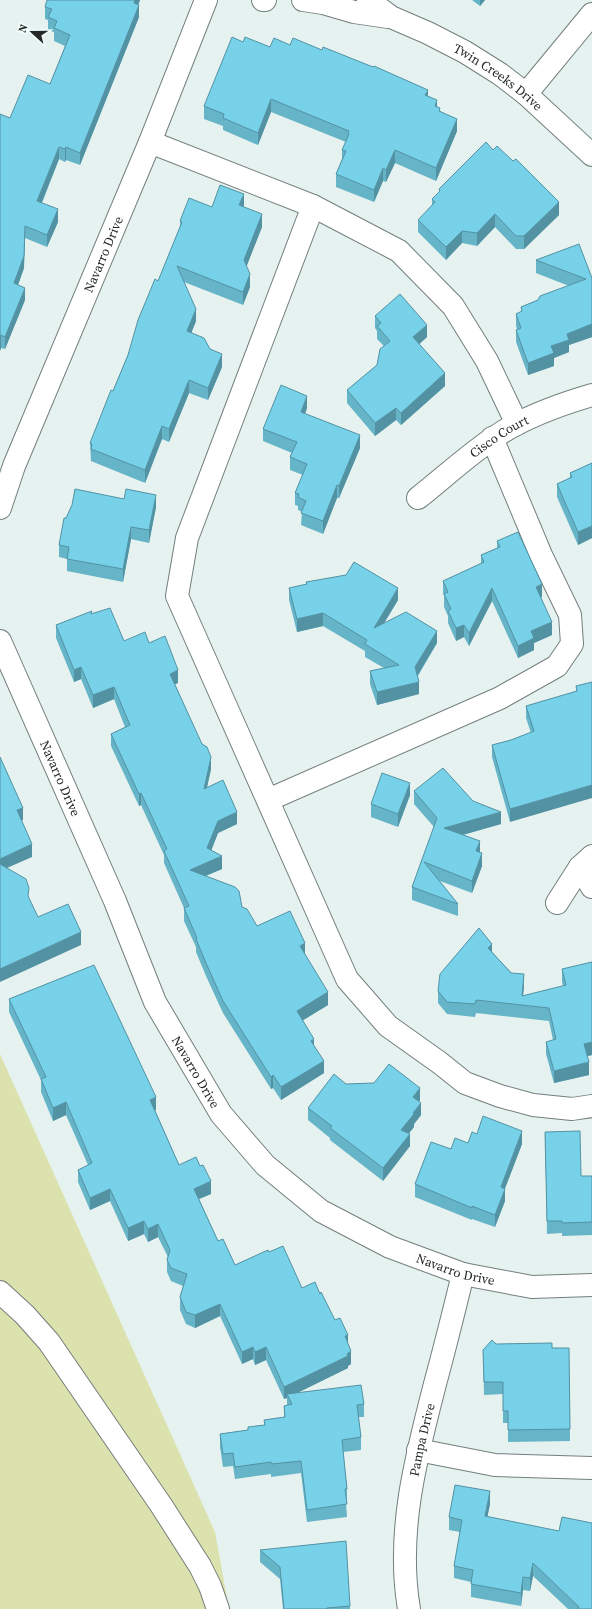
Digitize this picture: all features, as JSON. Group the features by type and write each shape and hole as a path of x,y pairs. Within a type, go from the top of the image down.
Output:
{"street":[{"name":"Navarro Drive","path":"0,508 14,466 150,142 206,0"},
{"name":"Twin Creeks Drive","path":"303,0 323,3 354,12 391,17"},
{"name":"Twin Creeks Drive","path":"368,0 391,17 428,33 464,52 500,74 526,94 592,155"},
{"path":"526,94 592,14"},
{"path":"150,142 312,206 399,251 453,306 486,361 517,424"},
{"path":"312,206 187,538 177,596 347,979 388,1026 440,1063 465,1083 500,1096 534,1105 572,1109 592,1106"},
{"name":"Cisco Court","path":"418,498 492,438 517,424 560,404 592,395"},
{"path":"268,800 500,698 557,666 572,644 570,615 541,555 492,438"},
{"name":"Navarro Drive","path":"0,641 115,901 155,1002 221,1114 265,1165 321,1211 390,1247 463,1274 532,1287 592,1285"},
{"path":"586,861 592,887"},
{"path":"556,903 586,861"},
{"name":"Pampa Drive","path":"409,1609 406,1592 405,1542 410,1494 418,1450 463,1274"},
{"path":"0,1292 25,1315 49,1342 161,1505 200,1566 216,1600 218,1609"},
{"path":"418,1450 494,1465 592,1468"}],"green space":[{"path":"0,1054 215,1532 229,1609 0,1609"}],"building":[{"path":"47,0 135,0 134,3 139,5 80,153 66,147 65,149 59,147 37,201 58,209 47,235 25,226 24,256 14,283 25,288 5,337 1,335 0,339 0,114 10,118 28,75 50,84 70,35 54,28 57,21 48,17 52,9 45,7"},
{"path":"232,37 243,42 245,37 270,47 274,38 290,45 293,38 322,50 323,47 373,67 374,66 428,90 425,95 437,100 435,106 440,108 439,111 457,119 436,168 395,150 386,170 383,168 374,190 336,174 346,151 342,150 349,131 271,99 258,133 223,118 224,114 204,106"},
{"path":"486,142 493,150 497,146 513,161 516,159 559,202 524,236 516,236 495,214 477,233 462,231 446,247 418,220 435,202 432,199 440,191 439,189"},
{"path":"220,185 244,194 239,205 262,214 244,260 250,274 243,292 177,266 196,309 187,331 204,338 210,349 222,354 208,388 189,380 169,429 162,426 145,470 91,449 92,444 90,443 111,390 113,391 128,355 138,320 155,279 158,281 182,222 180,221 189,198 212,207"},
{"path":"579,244 592,278 592,324 567,334 569,340 551,346 554,353 528,363 516,330 521,328 516,314 522,311 521,307 538,300 540,296 586,279 536,260"},
{"path":"400,294 427,325 413,337 445,373 401,413 396,408 375,423 347,390 377,365 380,349 390,341 377,326 381,323 375,316"},
{"path":"281,385 307,396 301,412 360,435 339,486 337,485 323,521 301,513 306,501 298,497 299,494 295,493 307,464 290,457 297,442 263,429"},
{"path":"592,463 592,526 578,532 557,484 572,477 570,473"},
{"path":"75,489 124,499 126,489 156,495 149,530 131,527 123,569 67,559 69,547 59,545 64,518 66,518 72,505"},
{"path":"518,532 542,584 536,587 552,622 531,631 534,638 518,646 492,588 469,633 464,625 456,628 448,611 451,609 444,594 448,592 443,581 484,562 481,555 500,547 497,541"},
{"path":"354,562 398,588 374,628 406,612 437,631 415,667 419,682 377,692 370,671 399,665 365,644 367,640 323,613 297,619 289,588 307,584 306,582 346,575"},
{"path":"110,608 124,641 145,632 149,643 165,636 178,670 170,674 202,744 207,747 211,757 204,789 223,780 237,812 218,821 207,848 222,856 190,870 235,887 239,891 242,907 247,909 257,926 290,911 305,943 300,946 328,992 297,1011 314,1039 311,1041 324,1061 281,1087 273,1075 271,1077 223,1001 206,963 184,908 189,906 164,851 167,849 111,734 130,725 114,687 93,695 81,667 74,670 56,625 92,611 91,614"},
{"path":"592,682 592,785 510,809 492,745 511,740 534,731 526,706 577,691 576,686"},
{"path":"0,757 23,808 17,810 32,844 0,859"},
{"path":"443,768 473,801 501,812 444,828 480,841 476,851 482,853 472,881 424,862 458,904 412,887 437,818 414,791"},
{"path":"382,773 410,783 398,814 371,804"},
{"path":"0,864 26,879 29,888 28,896 38,917 68,904 81,932 0,969"},
{"path":"479,928 492,944 488,948 511,973 524,974 522,996 566,985 562,969 592,962 592,1042 584,1044 589,1062 554,1071 546,1042 556,1039 549,1008 476,1000 475,1004 447,1002 438,991 440,974"},
{"path":"94,965 156,1097 150,1100 179,1165 196,1157 200,1166 203,1165 211,1181 194,1189 218,1241 223,1239 235,1265 268,1250 269,1252 283,1246 302,1288 315,1282 335,1320 340,1318 348,1335 345,1336 351,1351 347,1354 348,1356 284,1387 266,1347 255,1352 253,1347 242,1352 220,1304 195,1315 186,1312 180,1297 187,1274 171,1268 167,1260 170,1250 158,1224 148,1229 144,1221 128,1228 110,1189 90,1198 78,1170 92,1163 66,1102 53,1108 41,1079 46,1077 9,999"},
{"path":"389,1064 420,1088 413,1097 421,1103 401,1130 410,1134 383,1168 330,1128 332,1126 308,1108 334,1074 346,1084 374,1083"},
{"path":"483,1116 522,1131 501,1187 505,1189 495,1215 472,1206 472,1208 415,1184 431,1142 451,1149 455,1138 468,1143 472,1132 477,1134"},
{"path":"580,1131 581,1176 592,1176 592,1222 562,1223 562,1221 547,1221 545,1132"},
{"path":"492,1340 496,1344 552,1343 552,1348 569,1348 570,1429 508,1430 508,1411 503,1411 503,1382 484,1382 483,1350"},
{"path":"361,1385 364,1404 357,1405 361,1437 342,1440 347,1504 307,1510 301,1461 271,1464 271,1462 235,1467 233,1453 223,1454 220,1434 248,1430 248,1427 265,1425 264,1420 285,1417 284,1406 292,1404 287,1394"},
{"path":"455,1485 490,1491 485,1516 559,1531 562,1517 592,1523 592,1609 577,1609 579,1607 533,1563 530,1578 523,1577 521,1593 471,1584 473,1570 454,1566 462,1520 449,1517"},
{"path":"346,1541 350,1606 327,1609 284,1609 280,1567 260,1550"}]}
